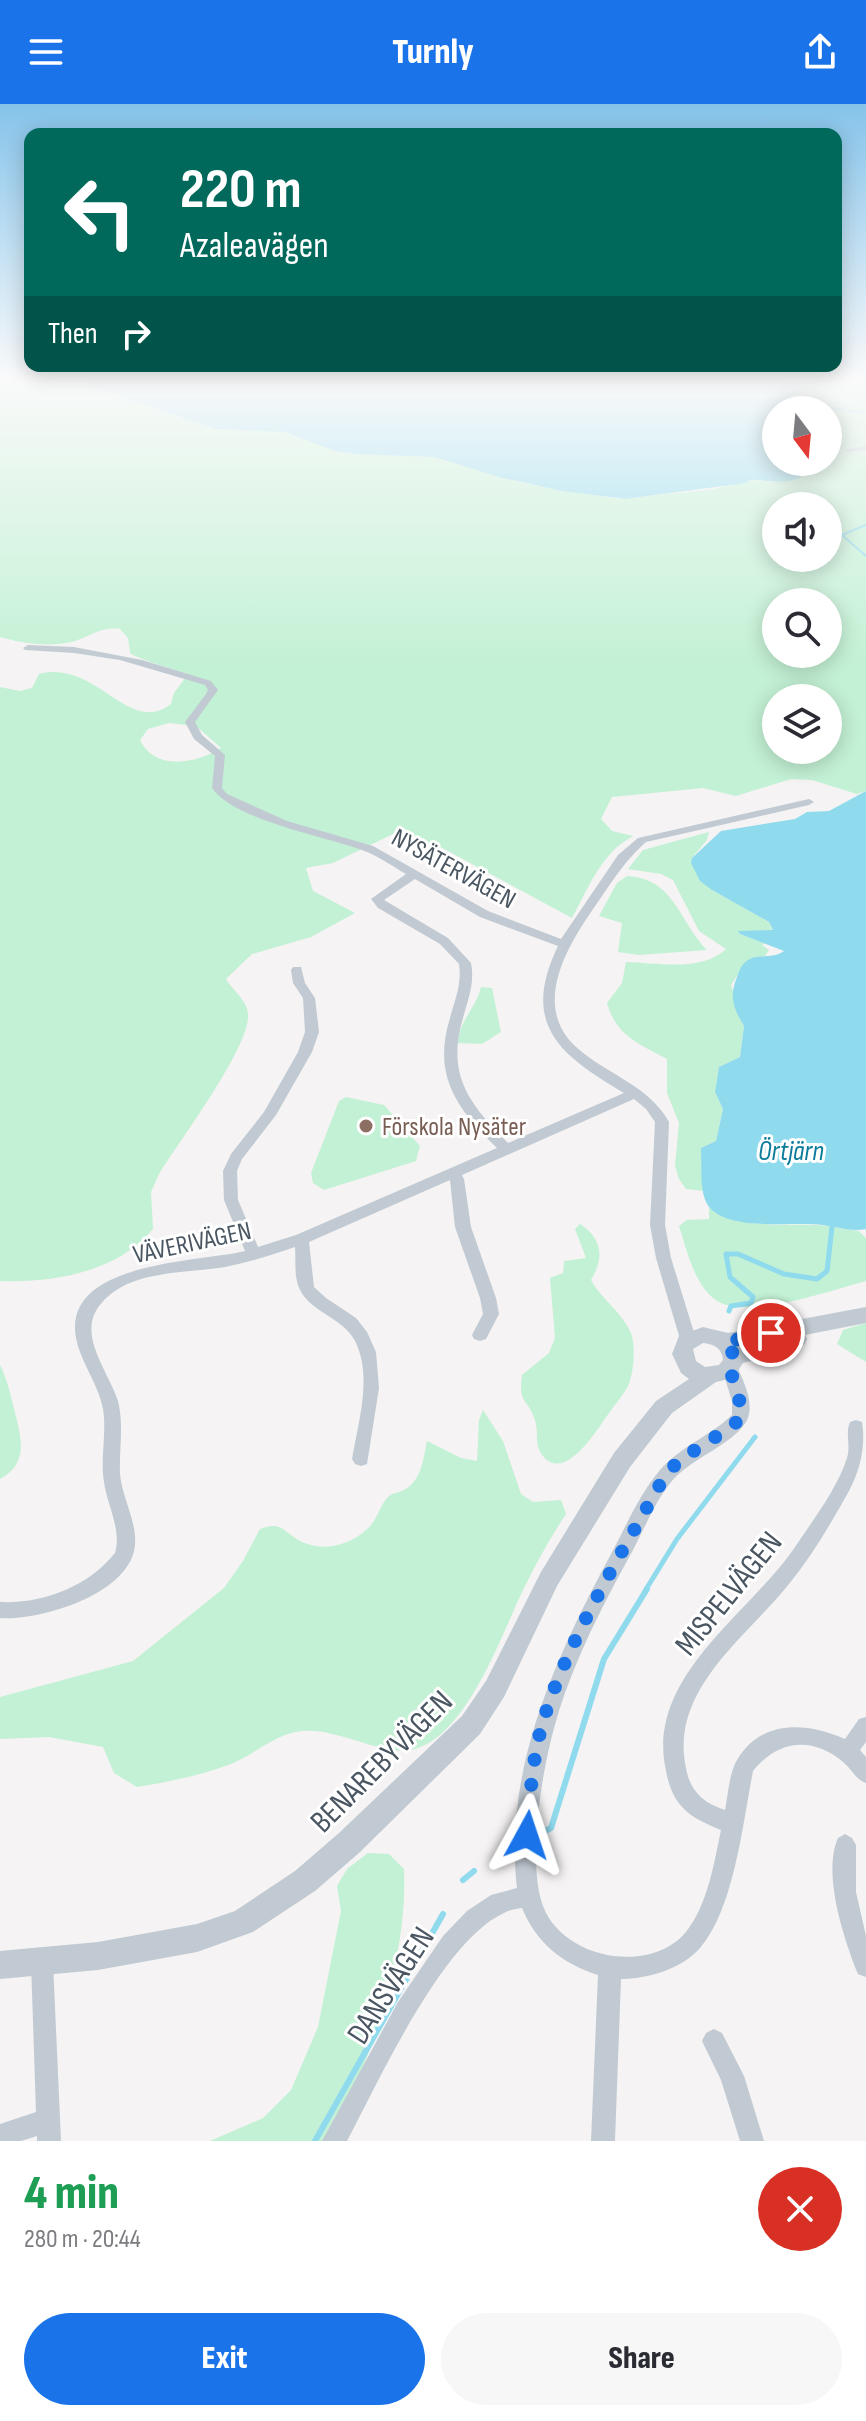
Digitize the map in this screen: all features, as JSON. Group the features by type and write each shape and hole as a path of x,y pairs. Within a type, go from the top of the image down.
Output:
{"street":[{"name":"NYSÄTERVÄGEN","path":"28,648 65,648 146,662 208,683 213,690 212,695 197,709 190,722 198,737 220,755 217,788 223,796 283,823 369,848 505,924 565,945"},
{"path":"809,802 633,845 565,945 551,969 546,986 546,1003 555,1029 564,1043 589,1067 654,1109 662,1122 657,1208 665,1268 683,1313 715,1357 743,1408 739,1419 686,1454 662,1481 614,1567 549,1704 531,1786 526,1849 529,1896 538,1921 556,1944 590,1961 610,1967 640,1967 660,1961 681,1951 695,1938 706,1920 744,1767 752,1754 766,1743 792,1734 807,1735 822,1738 847,1752 866,1773"},
{"path":"413,875 377,899 382,905 444,941 465,963 464,992 449,1040 450,1074 464,1103 505,1148"},
{"path":"254,1255 231,1200 230,1171 236,1157 269,1115 305,1052 312,1032 309,998 299,983 297,970"},
{"name":"VÄVERIVÄGEN","path":"0,1610 33,1610 52,1605 97,1581 113,1569 125,1554 127,1530 113,1486 111,1466 110,1404 105,1383 83,1331 84,1318 100,1294 123,1280 254,1255 301,1239 634,1094"},
{"path":"452,1173 457,1179 463,1227 490,1306 491,1314 480,1335"},
{"path":"301,1239 302,1269 308,1291 353,1326 365,1351 372,1395 361,1459"},
{"name":"BENAREBYVÄGEN","path":"664,1407 684,1363 681,1350 715,1357 809,1336 844,1320 866,1315"},
{"name":"BENAREBYVÄGEN","path":"0,1965 152,1947 227,1928 273,1904 349,1843 471,1725 495,1689 549,1579 622,1460 664,1407 715,1357"},
{"name":"MISPELVÄGEN","path":"731,1823 698,1809 682,1795 672,1745 678,1714 715,1648 783,1579 812,1539 858,1453 856,1427"},
{"path":"847,1752 866,1726"},
{"path":"845,1845 842,1887 857,1945 866,1966"},
{"name":"DANSVÄGEN","path":"334,2141 412,1998 432,1969 479,1916 497,1904 529,1896"},
{"path":"0,2136 48,2130 42,1962"},
{"path":"603,2141 610,1967"},
{"path":"714,2041 732,2076 752,2141"}],"green space":[{"path":"0,474 493,474 528,484 619,499 714,489 749,480 773,482 787,476 866,474 866,791 857,794 812,780 791,779 736,796 703,788 612,797 601,819 612,831 633,836 604,861 572,918 435,844 395,833 333,863 306,868 313,891 355,913 311,937 252,954 226,979 247,1009 246,1029 226,1071 159,1174 151,1192 153,1229 122,1256 83,1272 42,1280 0,1281 0,687 20,691 32,688 39,674 60,672 78,677 140,711 155,712 171,704 174,693 188,674 130,653 128,638 120,629 53,644 0,637","holes":["169,723 196,726 221,748 200,758 177,762 155,757 140,740 148,729"]},
{"path":"709,832 707,840 692,858 712,890 769,922 773,931 739,931 765,943 762,945 769,950 765,956 744,966 731,985 744,1026 740,1057 719,1067 715,1092 723,1109 716,1141 701,1148 704,1191 686,1189 675,1166 679,1123 667,1093 667,1059 630,1038 611,1015 607,1003 622,983 626,962 692,963 705,961 726,949 699,931 673,880 661,874 628,869 643,850"},
{"path":"627,876 643,879 666,893 707,950 639,955 618,952 622,923 599,916 617,883"},
{"path":"481,987 492,988 501,1032 482,1044 458,1043 461,1028"},
{"name":"Förskola Nysäter","path":"346,1097 384,1105 420,1146 416,1161 324,1190 313,1183 311,1173 339,1101"},
{"path":"709,1207 732,1219 746,1222 820,1225 859,1231 866,1238 866,1281 771,1305 733,1306 719,1302 698,1279 679,1226 687,1220 709,1219"},
{"path":"580,1224 593,1236 599,1249 598,1264 591,1280 631,1333 633,1369 625,1391 589,1441 570,1459 561,1463 551,1462 538,1447 535,1420 522,1396 522,1375 549,1353 555,1338 550,1278 563,1273 564,1261 586,1258 575,1229"},
{"path":"866,1323 866,1362 837,1344 843,1330"},
{"path":"0,1365 18,1423 21,1450 15,1466 0,1479"},
{"path":"483,1410 503,1441 521,1494 533,1502 561,1500 566,1514 529,1578 481,1680 451,1724 434,1740 403,1751 331,1733 302,1731 274,1740 220,1768 137,1787 114,1773 103,1747 49,1737 0,1739 0,1697 133,1661 224,1588 260,1529 277,1526 307,1544 334,1546 360,1535 376,1518 389,1496 415,1481 427,1441 461,1458 477,1461 479,1420"},
{"path":"368,1853 389,1854 404,1869 400,1939 384,2009 359,2077 330,2141 210,2141 263,2118 291,2090 318,2027 341,1911 337,1886 347,1869"}],"water":[{"path":"490,474 802,476 785,481 749,480 746,483 625,499 562,491"},
{"name":"Örtjärn","path":"866,791 866,1229 733,1220 720,1215 706,1203 701,1148 716,1141 723,1109 715,1092 719,1067 740,1057 744,1026 733,996 739,971 752,958 773,956 784,951 740,934 738,931 773,930 769,922 700,881 691,863 692,858 721,831 795,819 807,812 829,811"}],"waterway":[{"path":"866,525 842,535 866,556"},
{"path":"729,1311 731,1306 751,1303 753,1297 730,1277 726,1254 738,1254 784,1274 817,1279 827,1271 832,1227"},
{"path":"645,1591 677,1539 755,1437"},
{"path":"543,1832 551,1828 604,1659 647,1589"},
{"path":"463,1880 474,1871"},
{"path":"315,2141 443,1914"}],"place":[{"name":"Förskola Nysäter","path":"366,1126"}],"route":[{"path":"527,1835 535,1757 549,1704 565,1664 662,1481 686,1454 734,1425 743,1413 730,1369 734,1355 725,1342 771,1333"}]}
